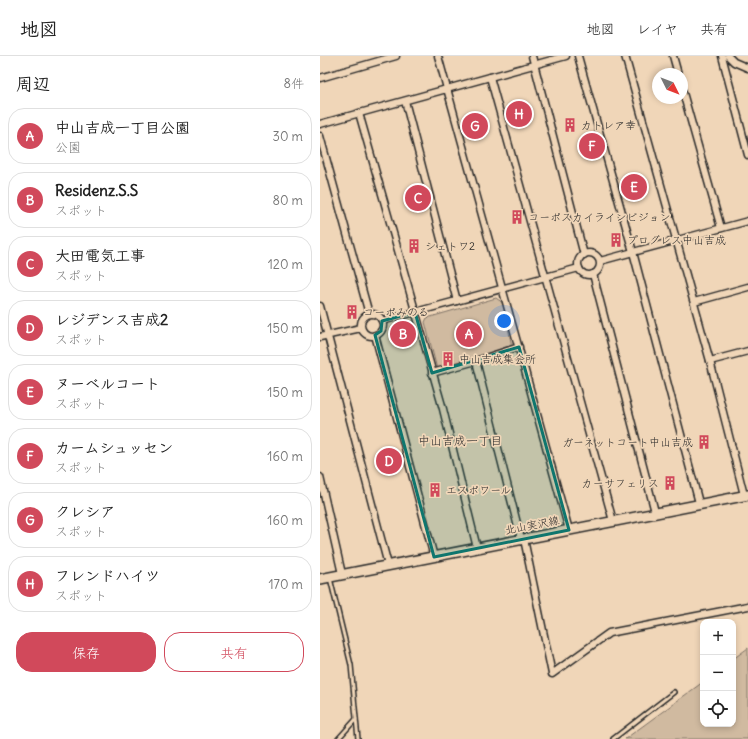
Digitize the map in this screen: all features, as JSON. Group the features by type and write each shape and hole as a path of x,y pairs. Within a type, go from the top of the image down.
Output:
{"street":[{"path":"320,78 396,56"},
{"path":"438,56 569,530"},
{"path":"532,56 584,255"},
{"path":"320,124 566,56"},
{"path":"578,56 633,252 699,503"},
{"path":"625,56 677,240 746,495"},
{"path":"673,56 676,68"},
{"path":"722,56 748,155"},
{"path":"728,56 734,62 748,68"},
{"path":"490,77 613,521"},
{"path":"405,101 457,301"},
{"path":"686,104 721,228"},
{"path":"359,113 443,409 477,548"},
{"path":"320,136 369,314"},
{"path":"600,261 748,221"},
{"path":"594,254 600,261 598,271 590,275 583,273 579,268 580,259 584,255 594,254"},
{"path":"382,321 579,268"},
{"path":"593,274 655,512"},
{"path":"694,302 748,287"},
{"path":"320,306 388,565"},
{"path":"369,314 375,314 380,318 383,324 381,331 375,335 365,334 361,328 361,321 365,315 369,314"},
{"path":"320,337 361,328"},
{"path":"375,335 434,556"},
{"path":"432,373 519,347"},
{"path":"710,361 748,351"},
{"path":"476,361 522,539 552,674 609,633 748,606"},
{"path":"320,478 342,574"},
{"name":"北山実沢線","path":"320,579 699,503 746,495"}],"lane":[{"path":"330,577 351,665 358,739"},
{"path":"613,739 674,692"},
{"path":"338,739 356,719"}],"highlighted area":[{"path":"415,312 432,373 519,347 569,530 434,557 375,335 381,331 382,321"}],"shaded area":[{"path":"496,298 503,303 512,347 437,369 425,322 427,318"},
{"path":"748,648 748,739 625,739 700,684 700,727 736,727 736,657"}],"place":[{"name":"フレンドハイツ","path":"519,114"},
{"name":"カトレア幸","path":"570,125"},
{"name":"クレシア","path":"475,126"},
{"name":"カームシュッセン","path":"592,146"},
{"name":"ヌーベルコート","path":"634,187"},
{"name":"大田電気工事","path":"418,198"},
{"name":"コーポスカイラインピジョン","path":"517,217"},
{"name":"プログレス中山吉成","path":"616,240"},
{"name":"シェトワ2","path":"414,246"},
{"name":"コーポみのる","path":"352,312"},
{"name":"Residenz.S.S","path":"403,334"},
{"name":"中山吉成一丁目公園","path":"469,334"},
{"name":"中山吉成集会所","path":"448,359"},
{"name":"ガーネットコート中山吉成","path":"704,442"},
{"name":"レジデンス吉成2","path":"389,461"},
{"name":"カーサフェリス","path":"670,483"},
{"name":"エスポワール","path":"435,490"}],"district":[{"name":"中山吉成一丁目","path":"460,441"}]}
